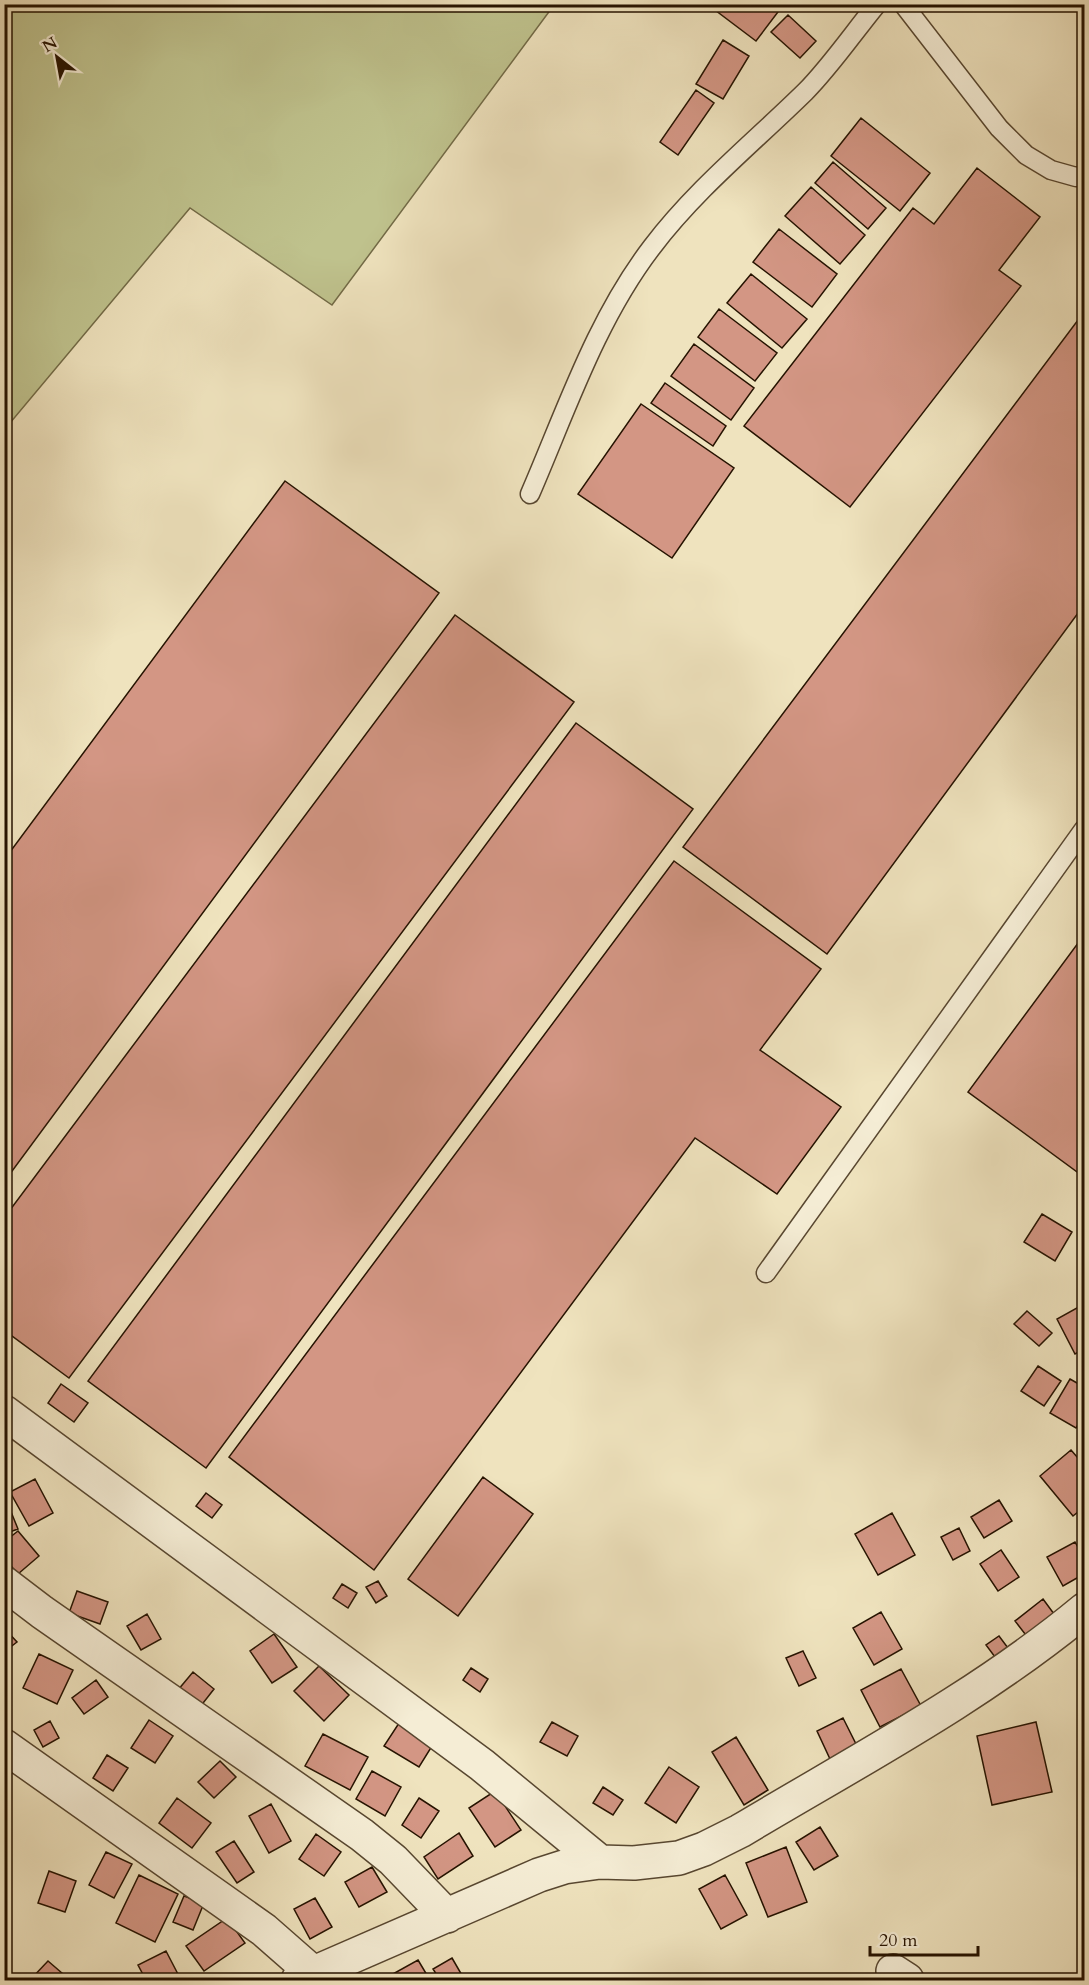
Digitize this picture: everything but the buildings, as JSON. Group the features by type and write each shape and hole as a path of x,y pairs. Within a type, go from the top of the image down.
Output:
{"street":[{"path":"4,1412 482,1765 600,1862"},
{"path":"4,1582 51,1619 362,1835 415,1880 447,1916"},
{"path":"4,1746 264,1930 311,1978 539,1875 564,1867 600,1862 634,1863 679,1858 704,1849 740,1831 983,1686 1044,1644 1084,1610"}],"lane":[{"path":"530,494 612,309 652,247 692,199 807,90 877,4"},
{"path":"903,4 999,128 1026,155 1050,170 1076,177 1084,176"},
{"path":"766,1272 1084,829"}],"green space":[{"path":"5,4 554,5 332,305 190,208 5,429"}]}
